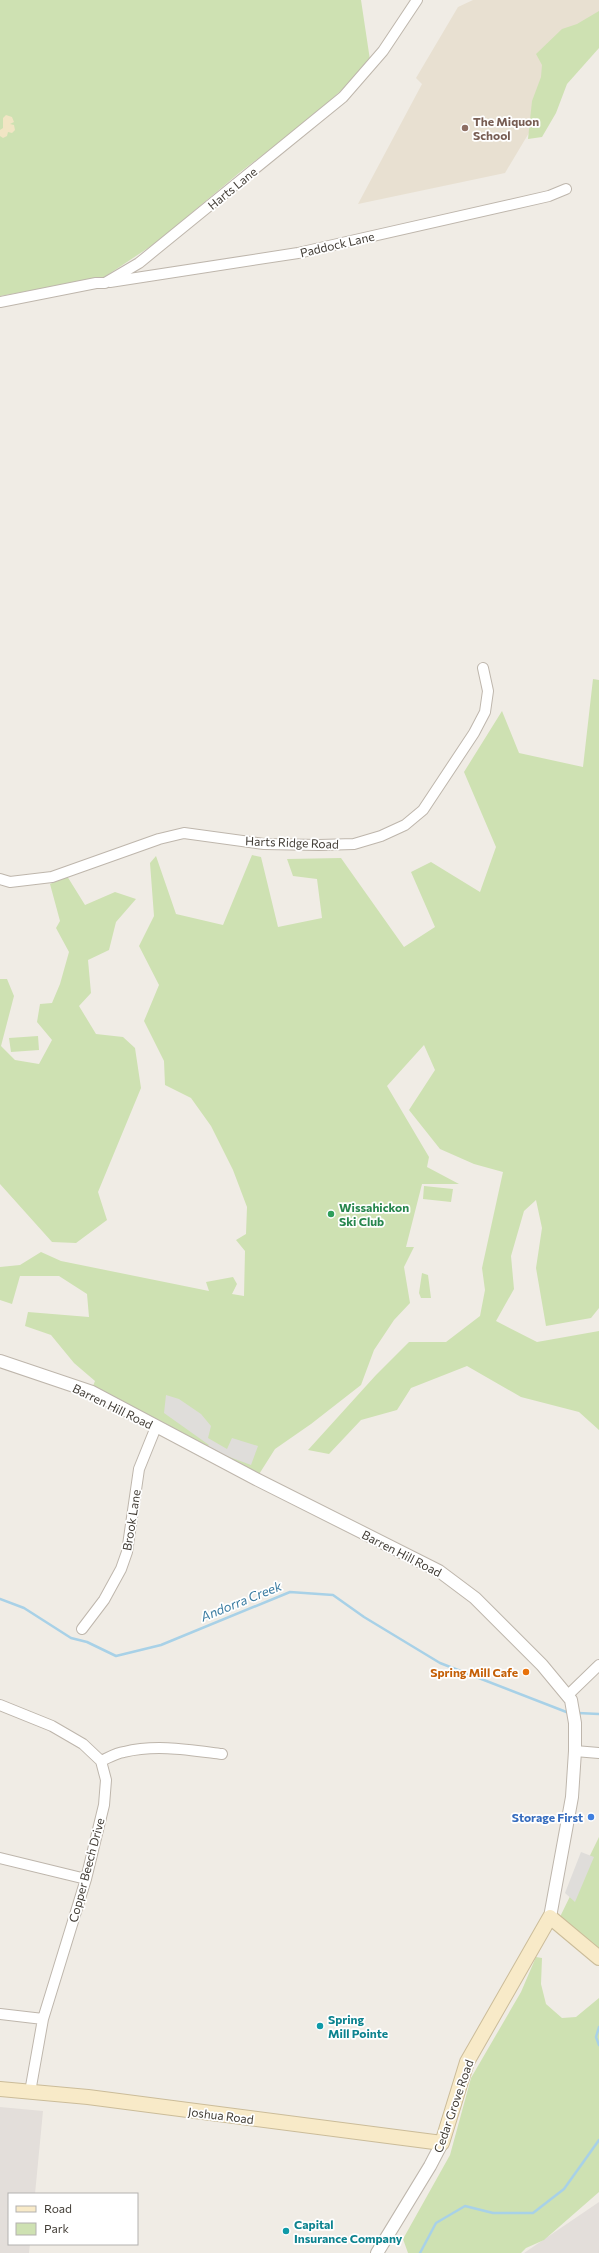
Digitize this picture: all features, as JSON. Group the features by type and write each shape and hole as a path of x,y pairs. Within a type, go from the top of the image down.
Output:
{"main road":[{"path":"550,1917 599,1958"},
{"name":"Cedar Grove Road","path":"442,2144 467,2062 550,1917"},
{"name":"Joshua Road","path":"0,2089 88,2097 442,2144"}],"street":[{"name":"Harts Lane","path":"0,302 96,283 105,283 140,263 343,96 383,51 417,0"},
{"name":"Paddock Lane","path":"105,283 298,254 549,196 566,189"},
{"name":"Harts Ridge Road","path":"0,879 10,882 52,877 159,839 184,833 264,844 311,845 354,844 381,836 405,825 423,810 474,733 485,712 488,691 483,668"},
{"name":"Barren Hill Road","path":"0,1361 84,1388 156,1427 446,1576 475,1598 552,1674 573,1704 575,1723 575,1752 572,1797 550,1917"},
{"name":"Brook Lane","path":"82,1629 104,1600 121,1569 127,1552 139,1469 156,1427"},
{"path":"568,1695 599,1665"},
{"path":"0,1705 52,1726 83,1744 101,1761 123,1752 146,1749 175,1748 222,1754"},
{"path":"575,1752 599,1753"},
{"name":"Copper Beech Drive","path":"30,2092 43,2020 86,1879 104,1806 106,1780 101,1761"},
{"path":"0,1858 86,1879"},
{"path":"0,2014 43,2020"},
{"name":"Cedar Grove Road","path":"378,2253 442,2144"}],"shaded area":[{"name":"The Miquon School","path":"473,0 599,0 599,41 576,54 505,173 358,204 422,84 416,78 458,7"},
{"path":"166,1395 179,1399 201,1414 211,1426 208,1438 227,1449 232,1438 258,1446 251,1465 205,1448 209,1445 164,1413"},
{"path":"581,1852 594,1857 575,1902 565,1893"},
{"path":"0,2107 43,2111 35,2193 8,2193 8,2245 30,2245 29,2253 0,2253"},
{"path":"599,2202 599,2253 524,2253"}],"green space":[{"path":"0,0 361,0 370,60 345,87 305,123 239,173 157,242 103,278 0,296"},
{"path":"599,11 599,48 567,84 556,113 542,137 528,139 532,101 541,77 542,65 536,54 562,29 577,24"},
{"path":"593,679 599,680 599,1308 591,1318 546,1326 536,1268 542,1228 536,1200 524,1211 511,1256 514,1289 496,1321 537,1342 599,1331 599,1430 579,1412 521,1397 467,1366 411,1388 397,1410 361,1420 329,1454 308,1450 376,1375 409,1342 446,1342 480,1316 485,1290 482,1268 503,1172 474,1164 440,1149 409,1110 435,1070 424,1045 387,1086 429,1157 427,1167 459,1184 422,1184 406,1247 414,1247 404,1267 410,1303 394,1320 374,1350 361,1385 311,1424 275,1449 256,1479 116,1401 93,1386 95,1381 74,1363 51,1335 25,1326 28,1312 89,1317 87,1294 59,1276 20,1276 12,1304 0,1300 0,1267 20,1265 41,1252 61,1261 209,1291 206,1282 233,1277 237,1284 232,1294 244,1296 245,1251 236,1240 246,1234 247,1207 233,1170 211,1126 191,1098 165,1085 164,1061 144,1021 159,985 139,946 154,916 150,863 156,856 176,914 223,925 252,855 261,857 278,927 322,918 317,879 293,876 287,859 341,858 404,947 435,927 411,872 431,862 480,892 496,847 464,772 502,711 519,753 583,767"},
{"path":"67,876 85,905 115,892 136,899 116,922 109,950 88,960 91,993 79,1006 96,1034 123,1037 135,1048 141,1088 98,1192 107,1220 76,1243 52,1242 0,1184 0,979 7,979 14,996 1,1046 15,1060 39,1064 52,1040 37,1022 40,1004 52,1003 60,984 69,952 56,928 60,921 50,884"},
{"path":"38,1036 39,1050 11,1052 9,1038"},
{"path":"424,1186 453,1189 451,1202 423,1199"},
{"path":"422,1273 428,1275 431,1298 421,1298 419,1293"},
{"path":"599,1837 599,1958 557,1923"},
{"path":"536,1957 542,1958 541,1984 546,2004 562,2018 576,2017 599,1998 599,2192 544,2240 526,2248 521,2253 408,2253 403,2239 450,2155 471,2078 521,1992"}],"sand":[{"path":"6,115 12,117 14,122 10,124 14,125 15,130 12,133 8,132 7,136 3,138 0,136 0,130 3,128 3,118"}],"waterway":[{"name":"Andorra Creek","path":"0,1599 24,1608 71,1638 87,1642 116,1656 161,1645 290,1592 333,1595 364,1617 440,1663 569,1713"},
{"name":"Andorra Creek","path":"578,1713 599,1714"},
{"path":"599,2027 596,2037 599,2045"},
{"path":"420,2253 436,2223 465,2206 493,2213 533,2213 564,2189 599,2140"}],"place":[{"name":"The Miquon School","path":"465,128"},
{"name":"Wissahickon Ski Club","path":"331,1214"},
{"name":"Spring Mill Cafe","path":"526,1672"},
{"name":"Storage First","path":"591,1817"},
{"name":"Spring Mill Pointe","path":"320,2026"},
{"name":"Capital Insurance Company","path":"286,2231"}]}
